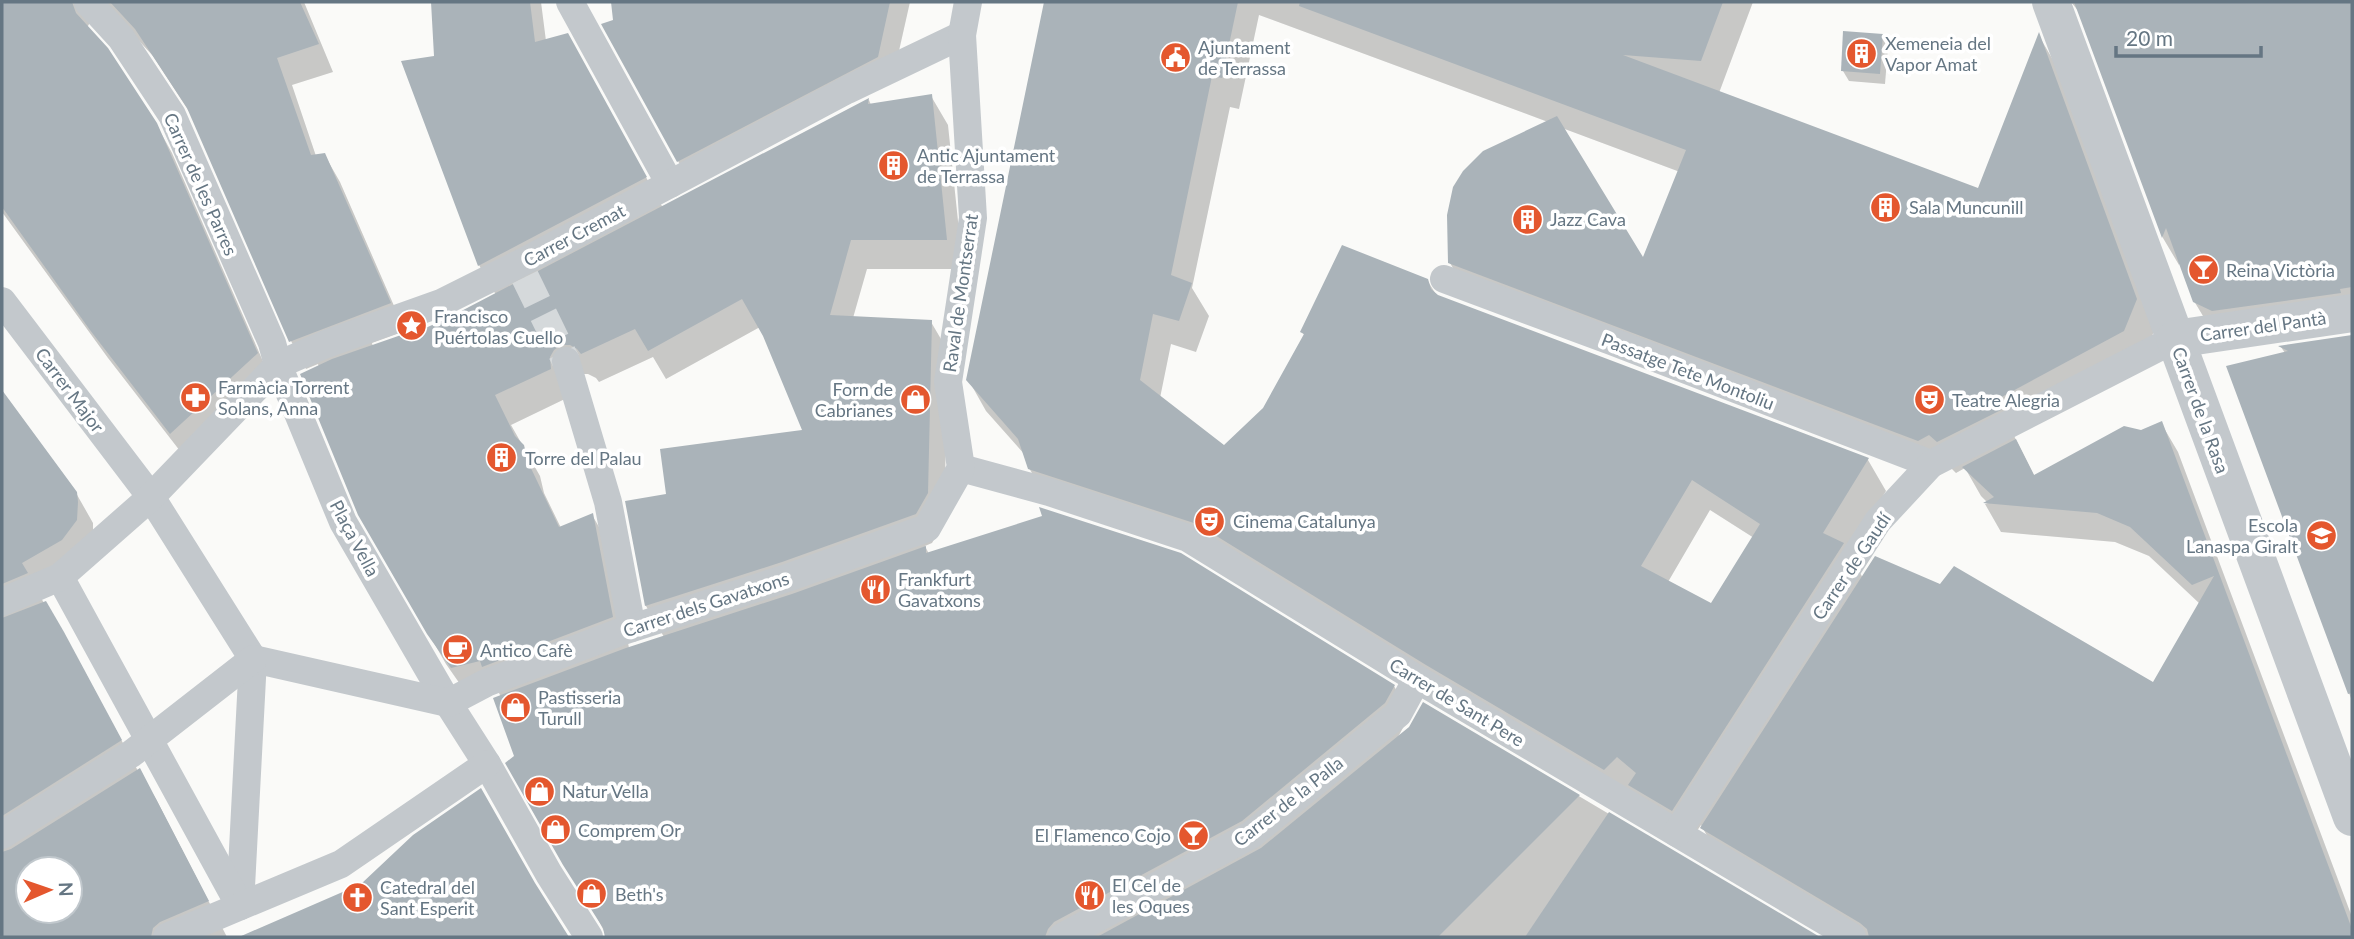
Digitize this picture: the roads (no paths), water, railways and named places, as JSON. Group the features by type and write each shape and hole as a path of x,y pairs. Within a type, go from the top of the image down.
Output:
{"street":[{"name":"Carrer de les Parres","path":"88,2 121,37 172,115 281,356"},
{"path":"570,2 670,184"},
{"name":"Raval de Montserrat","path":"961,468 948,382 973,218 962,35 968,2"},
{"name":"Carrer de la Rasa","path":"2051,2 2352,817"},
{"name":"Carrer Cremat","path":"281,356 326,344 522,271 670,184 847,90 962,35"},
{"name":"Passatge Tete Montoliu","path":"1444,279 1931,464"},
{"name":"Carrer Major","path":"2,301 144,488"},
{"name":"Carrer del Pantà","path":"2175,339 2352,313"},
{"name":"Carrer de Gaudí","path":"1677,833 1878,521 1931,464 2175,339"},
{"path":"2,601 60,577 144,488 281,356"},
{"name":"Plaça Vella","path":"281,356 343,522 549,874 589,937"},
{"path":"566,361 608,502 632,628"},
{"name":"Carrer dels Gavatxons","path":"448,703 486,683 632,628 787,578 927,528 961,468"},
{"name":"Carrer de Sant Pere","path":"961,468 1049,492 1188,538 1852,937"},
{"path":"144,488 253,659 228,910"},
{"path":"60,577 140,747 228,910"},
{"path":"253,659 448,703"},
{"path":"2,835 140,747 253,659"},
{"name":"Carrer de la Palla","path":"1062,937 1251,835 1398,714 1417,678"},
{"path":"167,937 341,864 487,764"}],"tunnel":[{"path":"525,277 566,361"}],"place":[{"name":"Xemeneia del Vapor Amat","path":"1862,53"},
{"name":"Ajuntament de Terrassa","path":"1175,57"},
{"name":"Antic Ajuntament de Terrassa","path":"894,165"},
{"name":"Sala Muncunill","path":"1886,207"},
{"name":"Jazz Cava","path":"1527,219"},
{"name":"Reina Victòria","path":"2203,270"},
{"name":"Francisco Puértolas Cuello","path":"411,326"},
{"name":"Farmàcia Torrent Solans, Anna","path":"195,397"},
{"name":"Forn de Cabrianes","path":"916,399"},
{"name":"Teatre Alegria","path":"1929,400"},
{"name":"Torre del Palau","path":"502,458"},
{"name":"Cinema Catalunya","path":"1210,521"},
{"name":"Escola Lanaspa Giralt","path":"2321,535"},
{"name":"Frankfurt Gavatxons","path":"875,589"},
{"name":"Antico Cafè","path":"457,650"},
{"name":"Pastisseria Turull","path":"515,707"},
{"name":"Natur Vella","path":"539,791"},
{"name":"Comprem Or","path":"555,830"},
{"name":"El Flamenco Cojo","path":"1194,835"},
{"name":"Beth's","path":"592,894"},
{"name":"El Cel de les Oques","path":"1089,895"},
{"name":"Catedral del Sant Esperit","path":"357,897"}]}
